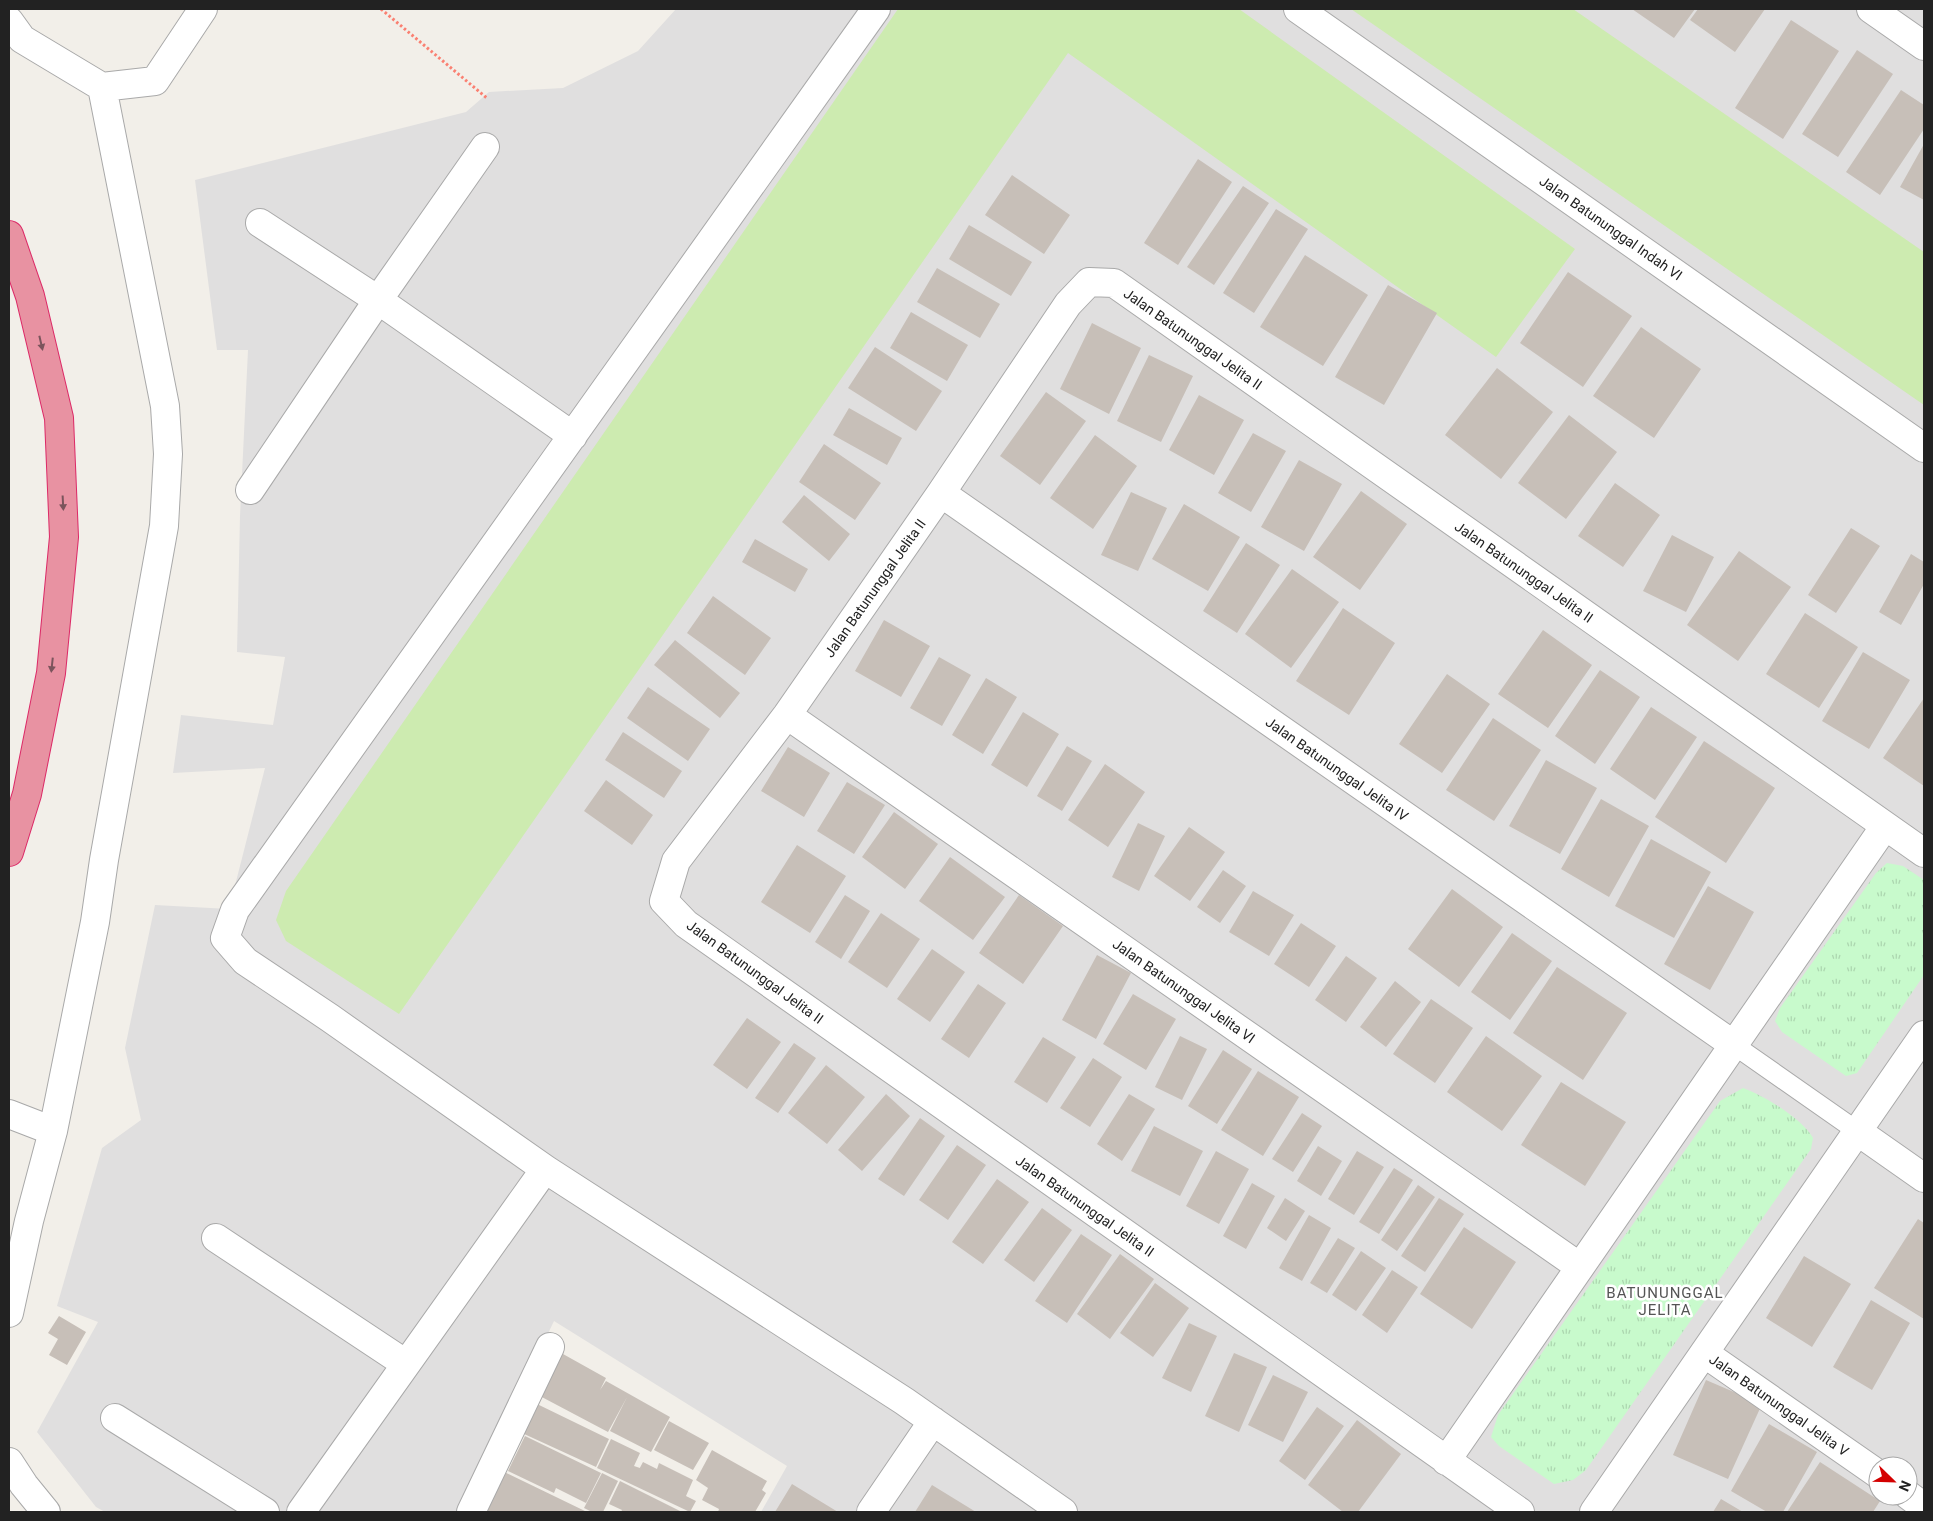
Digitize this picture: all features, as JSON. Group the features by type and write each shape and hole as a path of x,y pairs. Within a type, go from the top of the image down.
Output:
{"highway":[{"path":"9,235 30,296 59,418 64,537 51,673 27,794 9,852"}],"street":[{"path":"9,21 22,38 102,87 155,81 203,9"},
{"path":"876,9 235,910 225,938 246,961 544,1169 904,1401 1063,1512"},
{"name":"Jalan Batununggal Indah VI","path":"1298,9 1924,448"},
{"path":"1871,9 1924,46"},
{"path":"9,1313 53,1131 94,922 164,526 167,472 165,406 102,87"},
{"path":"250,490 378,300 485,147"},
{"path":"260,223 378,300 573,436"},
{"name":"Jalan Batununggal Jelita II","path":"1446,1461 686,924 664,901 676,861 787,715 941,493 1068,304 1089,282 1114,283 1924,853"},
{"name":"Jalan Batununggal Jelita IV","path":"941,493 1734,1045"},
{"name":"Jalan Batununggal Jelita VI","path":"787,715 1580,1267"},
{"path":"1520,1512 1446,1461 1886,826"},
{"path":"1594,1512 1924,1035"},
{"path":"9,1114 53,1131"},
{"path":"1857,1132 1924,1178"},
{"path":"301,1512 544,1169"},
{"path":"216,1238 406,1364"},
{"path":"471,1512 550,1347"},
{"name":"Jalan Batununggal Jelita V","path":"1704,1353 1868,1467"},
{"path":"115,1418 265,1512"},
{"path":"871,1512 933,1421"},
{"path":"9,1462 37,1509"}],"lane":[{"path":"1734,1045 1857,1132"}],"path":[{"path":"381,9 488,99"}],"shaded area":[{"path":"676,9 1924,9 1924,1512 761,1512 787,1466 554,1321 462,1512 105,1512 96,1507 37,1432 98,1322 57,1306 102,1148 141,1120 125,1048 155,905 229,909 265,768 173,773 181,715 273,725 285,657 237,652 240,516 248,350 217,350 195,180 466,112 489,92 563,88 638,51"}],"green space":[{"path":"898,9 1239,9 1575,249 1496,357 1068,53 399,1014 286,941 276,920 286,891"},
{"path":"1351,9 1573,9 1924,252 1924,405"},
{"path":"1887,863 1903,866 1924,880 1924,975 1857,1073 1846,1076 1782,1032 1775,1021 1780,1008 1876,873"},
{"path":"1743,1088 1771,1102 1801,1123 1813,1138 1811,1149 1586,1470 1573,1480 1554,1484 1499,1446 1491,1437 1498,1415 1720,1101"}],"building":[{"path":"1632,9 1695,9 1674,38"},
{"path":"1698,9 1765,9 1735,52 1690,20"},
{"path":"1791,20 1839,51 1783,139 1735,108"},
{"path":"1857,50 1893,74 1838,157 1802,134"},
{"path":"1901,90 1924,105 1924,129 1880,195 1846,172"},
{"path":"1924,144 1924,200 1900,187"},
{"path":"1198,159 1232,182 1178,265 1144,243"},
{"path":"1012,175 1070,215 1044,254 985,215"},
{"path":"1243,186 1269,203 1214,285 1187,267"},
{"path":"1276,209 1308,229 1254,313 1223,293"},
{"path":"969,225 1032,262 1011,296 949,259"},
{"path":"1305,255 1368,295 1323,366 1260,327"},
{"path":"937,268 1000,304 980,338 917,302"},
{"path":"1568,272 1632,316 1583,387 1520,343"},
{"path":"1388,285 1437,313 1384,405 1335,377"},
{"path":"911,312 968,345 947,381 890,348"},
{"path":"1092,323 1141,348 1109,414 1060,389"},
{"path":"1641,327 1701,369 1654,438 1593,396"},
{"path":"875,347 942,391 916,431 848,388"},
{"path":"1149,355 1193,376 1161,442 1117,421"},
{"path":"1497,368 1553,412 1501,479 1445,435"},
{"path":"1046,392 1086,421 1040,485 1000,456"},
{"path":"1199,395 1244,420 1214,475 1169,450"},
{"path":"849,408 902,438 887,465 833,435"},
{"path":"1569,415 1617,452 1566,519 1518,483"},
{"path":"1253,433 1286,451 1251,512 1218,493"},
{"path":"1095,435 1137,466 1093,529 1050,498"},
{"path":"824,444 881,483 855,520 799,482"},
{"path":"1299,460 1342,484 1304,551 1261,527"},
{"path":"1615,483 1660,515 1623,567 1578,536"},
{"path":"1361,491 1407,524 1360,590 1313,557"},
{"path":"1131,492 1167,508 1138,571 1101,555"},
{"path":"804,495 850,534 829,561 782,522"},
{"path":"1184,504 1240,537 1208,591 1152,559"},
{"path":"1851,528 1880,546 1836,613 1808,595"},
{"path":"1672,535 1714,557 1686,612 1643,591"},
{"path":"755,539 808,569 795,592 742,562"},
{"path":"1246,543 1280,565 1237,633 1203,611"},
{"path":"1739,551 1791,587 1738,661 1687,625"},
{"path":"1911,554 1924,562 1924,584 1901,625 1879,612"},
{"path":"1292,569 1339,602 1291,668 1245,634"},
{"path":"713,596 771,638 745,675 687,633"},
{"path":"1343,608 1395,643 1349,715 1296,681"},
{"path":"1805,613 1858,647 1819,708 1766,674"},
{"path":"884,620 930,646 901,697 855,671"},
{"path":"1543,630 1592,665 1548,728 1498,694"},
{"path":"675,640 740,693 720,718 654,665"},
{"path":"1863,652 1910,680 1869,749 1822,721"},
{"path":"939,657 971,675 942,726 910,708"},
{"path":"1600,670 1640,697 1595,764 1555,736"},
{"path":"1447,674 1490,704 1442,773 1399,744"},
{"path":"986,678 1017,697 983,754 952,735"},
{"path":"648,687 710,729 688,761 627,718"},
{"path":"1924,698 1924,786 1883,758"},
{"path":"1651,707 1697,737 1655,800 1610,769"},
{"path":"1023,712 1059,734 1027,787 991,765"},
{"path":"1493,718 1541,750 1494,821 1446,790"},
{"path":"623,732 682,771 664,798 605,760"},
{"path":"1704,741 1775,788 1726,863 1655,817"},
{"path":"1067,746 1092,761 1062,811 1037,796"},
{"path":"788,747 830,773 804,817 761,791"},
{"path":"1546,760 1597,788 1560,854 1509,826"},
{"path":"1105,764 1145,792 1108,847 1068,820"},
{"path":"606,780 653,815 632,845 584,811"},
{"path":"847,782 885,805 854,854 817,831"},
{"path":"1601,799 1649,826 1609,897 1561,869"},
{"path":"894,812 938,844 905,889 862,857"},
{"path":"1138,823 1165,836 1139,891 1112,877"},
{"path":"1189,827 1225,852 1190,901 1154,876"},
{"path":"1651,839 1711,872 1674,938 1615,906"},
{"path":"797,845 846,876 810,933 761,902"},
{"path":"950,857 1005,897 973,940 919,901"},
{"path":"1223,870 1246,886 1220,923 1197,907"},
{"path":"1708,886 1754,912 1710,990 1664,964"},
{"path":"1452,889 1503,927 1459,987 1408,949"},
{"path":"1253,891 1294,915 1269,956 1229,932"},
{"path":"845,895 870,911 841,959 815,942"},
{"path":"1019,895 1063,926 1023,984 979,953"},
{"path":"881,913 920,939 887,988 848,962"},
{"path":"1301,923 1336,946 1309,987 1274,964"},
{"path":"1512,933 1552,961 1510,1020 1471,992"},
{"path":"932,949 965,972 930,1022 897,999"},
{"path":"1097,955 1131,973 1096,1039 1062,1020"},
{"path":"1346,956 1377,978 1346,1022 1315,1000"},
{"path":"1557,967 1627,1013 1583,1080 1513,1033"},
{"path":"1395,981 1421,1002 1386,1047 1360,1027"},
{"path":"978,984 1006,1003 969,1058 941,1039"},
{"path":"1133,994 1176,1019 1146,1070 1103,1044"},
{"path":"1431,999 1473,1028 1435,1083 1393,1054"},
{"path":"747,1018 781,1042 747,1089 713,1065"},
{"path":"1180,1036 1207,1049 1182,1100 1155,1087"},
{"path":"1486,1036 1542,1076 1502,1131 1447,1092"},
{"path":"1043,1037 1076,1057 1047,1103 1014,1082"},
{"path":"794,1043 816,1058 778,1113 755,1098"},
{"path":"1223,1050 1252,1069 1217,1124 1188,1106"},
{"path":"1093,1058 1122,1077 1090,1127 1060,1108"},
{"path":"826,1065 865,1097 827,1144 788,1113"},
{"path":"1258,1071 1299,1097 1263,1156 1221,1130"},
{"path":"1561,1082 1626,1122 1585,1186 1521,1145"},
{"path":"886,1094 910,1116 862,1171 838,1150"},
{"path":"1129,1094 1155,1109 1122,1161 1097,1144"},
{"path":"1302,1113 1322,1126 1293,1172 1272,1159"},
{"path":"920,1118 945,1136 904,1196 878,1179"},
{"path":"1154,1126 1203,1151 1180,1196 1131,1171"},
{"path":"957,1145 986,1165 948,1220 919,1200"},
{"path":"1318,1146 1342,1161 1321,1196 1297,1181"},
{"path":"1216,1151 1249,1169 1219,1224 1186,1206"},
{"path":"1357,1151 1384,1167 1354,1215 1328,1199"},
{"path":"1394,1168 1413,1180 1379,1234 1359,1222"},
{"path":"997,1179 1029,1202 983,1264 952,1242"},
{"path":"1252,1183 1275,1196 1246,1249 1223,1236"},
{"path":"1418,1185 1435,1197 1397,1251 1381,1240"},
{"path":"1285,1198 1305,1211 1286,1241 1267,1228"},
{"path":"1439,1198 1464,1214 1425,1272 1401,1256"},
{"path":"1042,1208 1072,1230 1034,1282 1004,1260"},
{"path":"1309,1215 1331,1228 1302,1281 1279,1268"},
{"path":"1918,1219 1924,1223 1924,1319 1874,1288"},
{"path":"1464,1227 1516,1262 1472,1329 1420,1294"},
{"path":"1081,1234 1112,1255 1067,1323 1035,1301"},
{"path":"1338,1238 1355,1248 1327,1293 1310,1283"},
{"path":"1361,1251 1386,1268 1356,1311 1332,1295"},
{"path":"1120,1254 1154,1279 1110,1339 1077,1314"},
{"path":"1804,1256 1851,1284 1812,1347 1766,1318"},
{"path":"1392,1270 1418,1287 1387,1333 1362,1315"},
{"path":"1155,1283 1189,1308 1153,1357 1120,1333"},
{"path":"1871,1300 1910,1323 1872,1390 1833,1367"},
{"path":"59,1316 86,1332 67,1365 49,1355 58,1339 48,1333"},
{"path":"1189,1323 1217,1336 1191,1392 1162,1378"},
{"path":"1234,1353 1267,1367 1239,1432 1205,1416"},
{"path":"563,1354 606,1378 600,1390 606,1381 670,1417 651,1452 610,1431 627,1397 608,1432 538,1395"},
{"path":"1273,1375 1308,1392 1283,1442 1248,1425"},
{"path":"1706,1380 1762,1404 1728,1479 1673,1455"},
{"path":"537,1404 609,1439 596,1467 522,1433"},
{"path":"1317,1407 1344,1426 1305,1480 1279,1461"},
{"path":"1357,1420 1401,1454 1358,1512 1343,1512 1308,1485"},
{"path":"669,1421 709,1443 693,1470 654,1450"},
{"path":"1769,1424 1817,1452 1783,1512 1767,1512 1731,1491"},
{"path":"525,1436 601,1473 586,1503 556,1488 554,1493 508,1471"},
{"path":"611,1439 640,1453 634,1466 640,1468 643,1462 657,1469 659,1463 693,1480 686,1496 696,1501 690,1512 597,1468"},
{"path":"712,1450 767,1481 762,1490 766,1493 755,1512 718,1512 719,1509 702,1500 708,1488 696,1480"},
{"path":"1820,1462 1868,1493 1868,1506 1877,1506 1873,1512 1787,1512"},
{"path":"500,1470 587,1512 481,1512"},
{"path":"602,1473 618,1481 603,1512 592,1512 584,1508"},
{"path":"620,1481 682,1512 621,1512 622,1510 609,1504"},
{"path":"792,1484 838,1512 775,1512"},
{"path":"932,1485 976,1512 915,1512"},
{"path":"1721,1499 1743,1512 1713,1512"}],"district":[{"name":"BATUNUNGGAL JELITA","path":"1665,1302"}]}
